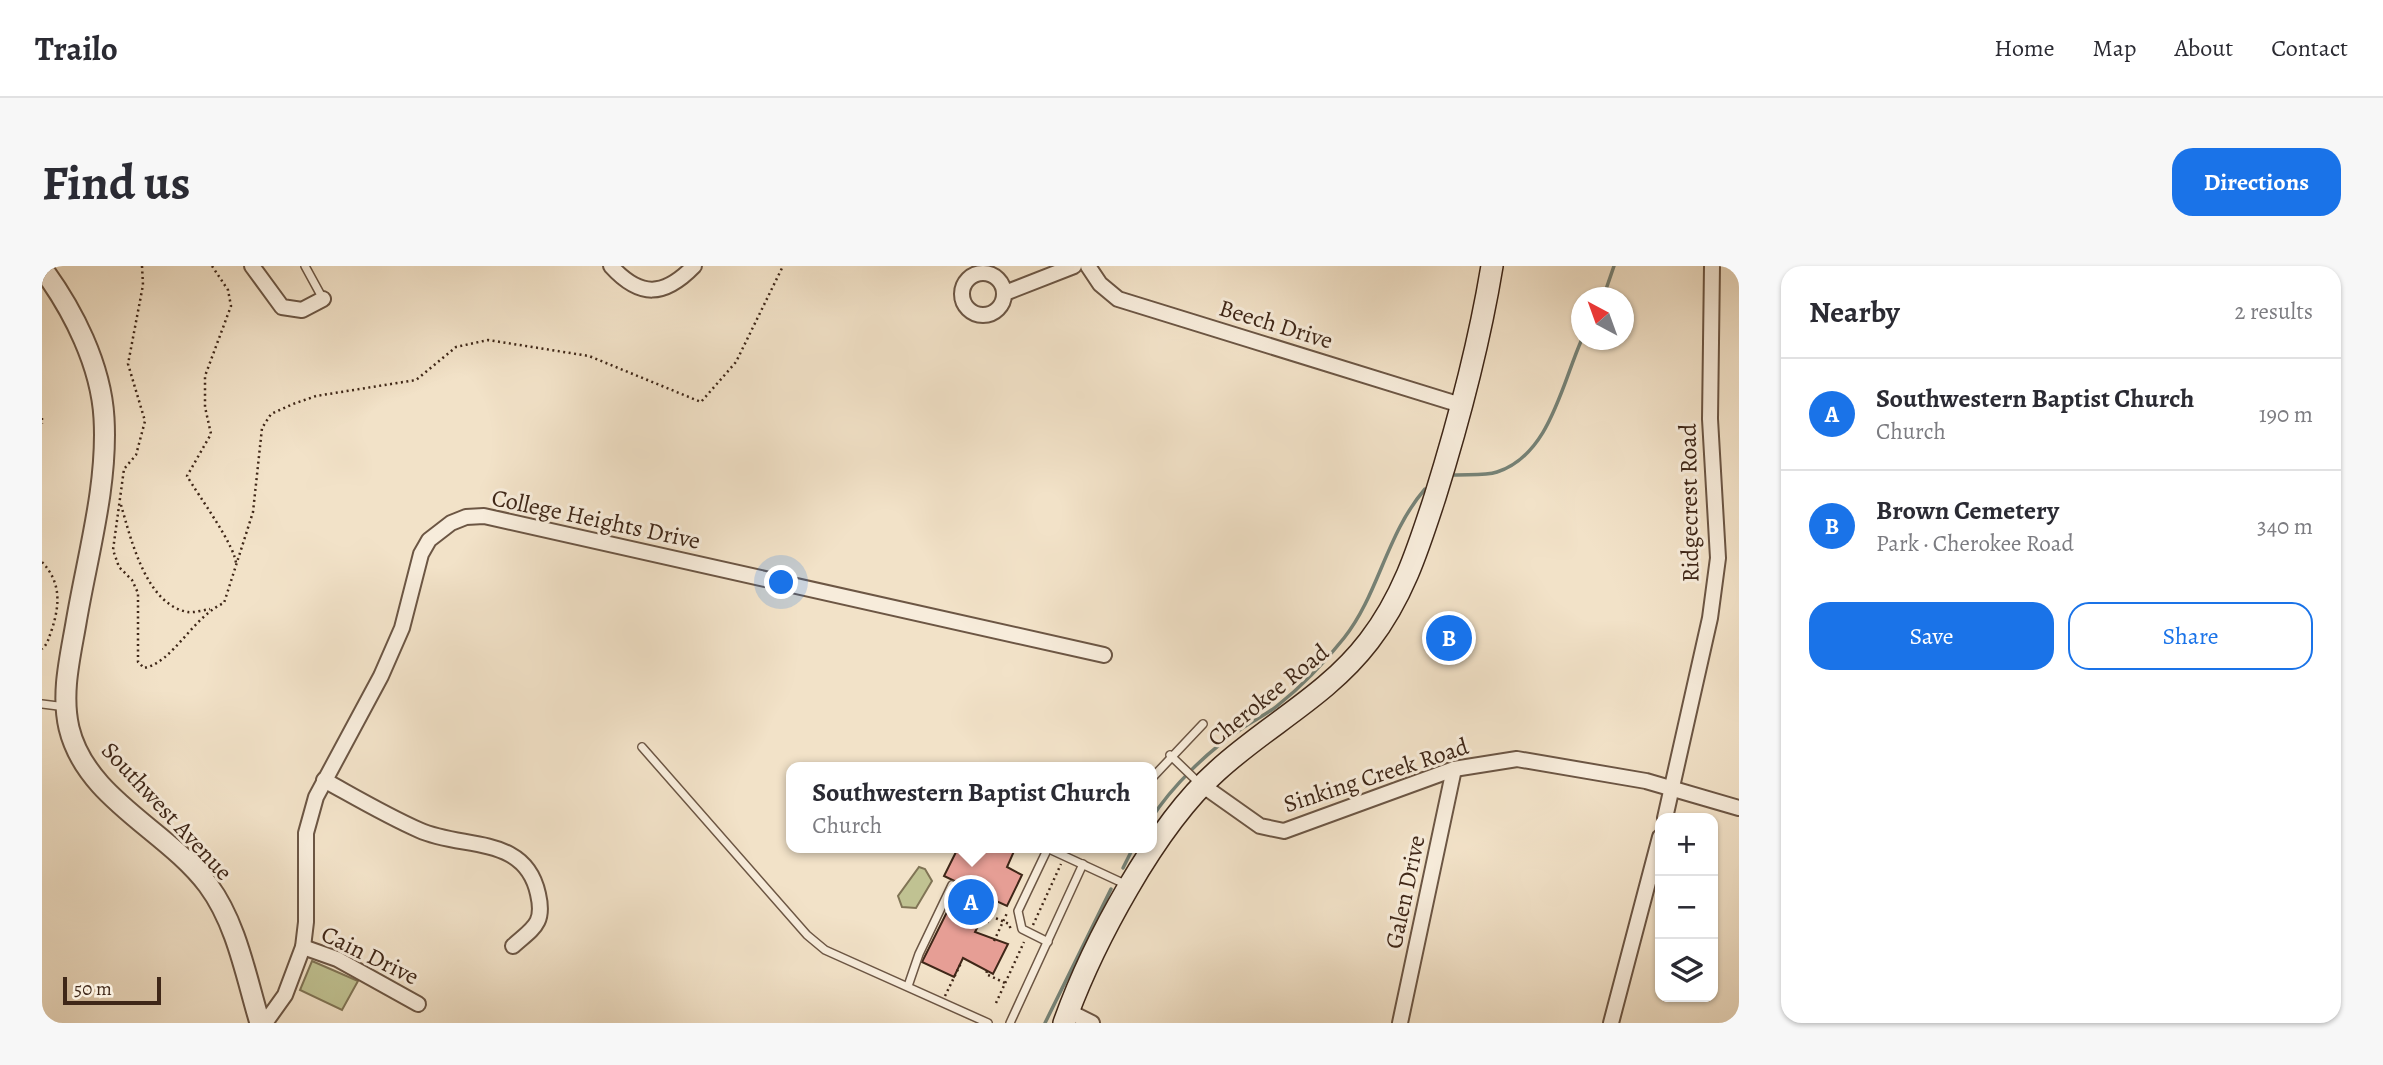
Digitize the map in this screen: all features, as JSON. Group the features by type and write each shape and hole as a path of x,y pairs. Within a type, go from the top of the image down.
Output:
{"main road":[{"name":"Cherokee Road","path":"1157,844 1202,785 1234,756 1320,694 1345,669 1386,617 1419,549 1464,405 1492,266"},
{"name":"Cherokee Road","path":"1066,1017 1131,887 1152,853"}],"street":[{"path":"252,266 282,307 303,310 323,299"},
{"path":"611,266 627,282 643,289 654,290 668,287 694,266"},
{"path":"1004,293 1074,266"},
{"name":"Beech Drive","path":"1088,266 1100,284 1118,299 1464,405"},
{"name":"Ridgecrest Road","path":"1666,813 1710,618 1718,558 1710,419 1712,266"},
{"name":"Southwest Avenue","path":"42,268 76,326 91,362 104,416 104,463 68,674 66,707 74,743 95,777 178,852 215,896 240,956 260,1023"},
{"name":"College Heights Drive","path":"265,1023 285,996 303,947 306,922 306,833 309,815 324,780 381,676 402,628 421,554 436,532 466,517 484,516 1104,655"},
{"name":"Sinking Creek Road","path":"1202,785 1260,826 1284,831 1454,769 1517,759 1634,779 1739,808"},
{"name":"Galen Drive","path":"1400,1023 1454,769"},
{"path":"324,780 419,830 439,837 491,846 520,860 531,872 542,910 538,923 513,947"},
{"path":"1611,1023 1655,856"},
{"name":"Cain Drive","path":"303,947 337,959 418,1004"},
{"path":"1066,1017 1093,1023"}],"lane":[{"path":"305,266 323,299"},
{"path":"42,704 66,707"},
{"path":"1157,771 1170,755 1203,724"},
{"path":"642,747 807,935 825,950 988,1023"},
{"path":"1170,755 1202,785"},
{"path":"1045,853 1018,911 1022,929 1048,942"},
{"path":"1058,853 1131,887"},
{"path":"1010,1023 1083,864"},
{"path":"908,986 919,954 952,885"}],"path":[{"path":"142,266 143,285 128,364 144,410 145,421 136,455 124,469 113,550 119,567 132,580 138,593 138,662 144,668 157,665 209,609"},
{"path":"212,266 228,290 231,306 205,376 205,407 211,434 187,476 204,508 232,545 236,558 235,572"},
{"path":"120,502 133,546 153,587 180,609 190,613 209,609 223,603 235,572 253,512 262,428 271,414 316,396 416,380 456,347 488,340 589,356 701,402 736,362 782,266"},
{"path":"42,418 42,424"},
{"path":"42,562 51,572 58,598 57,613 46,645 42,649"},
{"path":"996,1003 1065,856"},
{"path":"994,941 1013,902"},
{"path":"991,916 1009,924 1013,935"},
{"path":"942,1002 961,963"},
{"path":"987,971 986,974 1005,983"}],"green space":[{"path":"919,867 925,869 932,881 916,908 902,907 898,896"},
{"path":"312,961 358,981 342,1010 300,990"}],"building":[{"path":"956,853 1013,853 1007,867 1022,875 1007,906 992,899 988,907 994,910 988,922 982,919 975,932 1008,944 993,974 963,958 954,977 922,962 961,884 944,876"}],"waterway":[{"path":"1607,287 1614,266"},
{"path":"1454,475 1497,472 1515,463 1530,450 1552,416 1578,350"},
{"path":"1157,811 1169,794 1204,758 1286,699 1337,647 1356,621 1391,544 1425,489"},
{"path":"1123,868 1130,853"},
{"path":"1045,1023 1111,889"}],"place":[{"name":"Brown Cemetery","path":"1449,638"},
{"name":"Southwestern Baptist Church","path":"971,902"}]}
